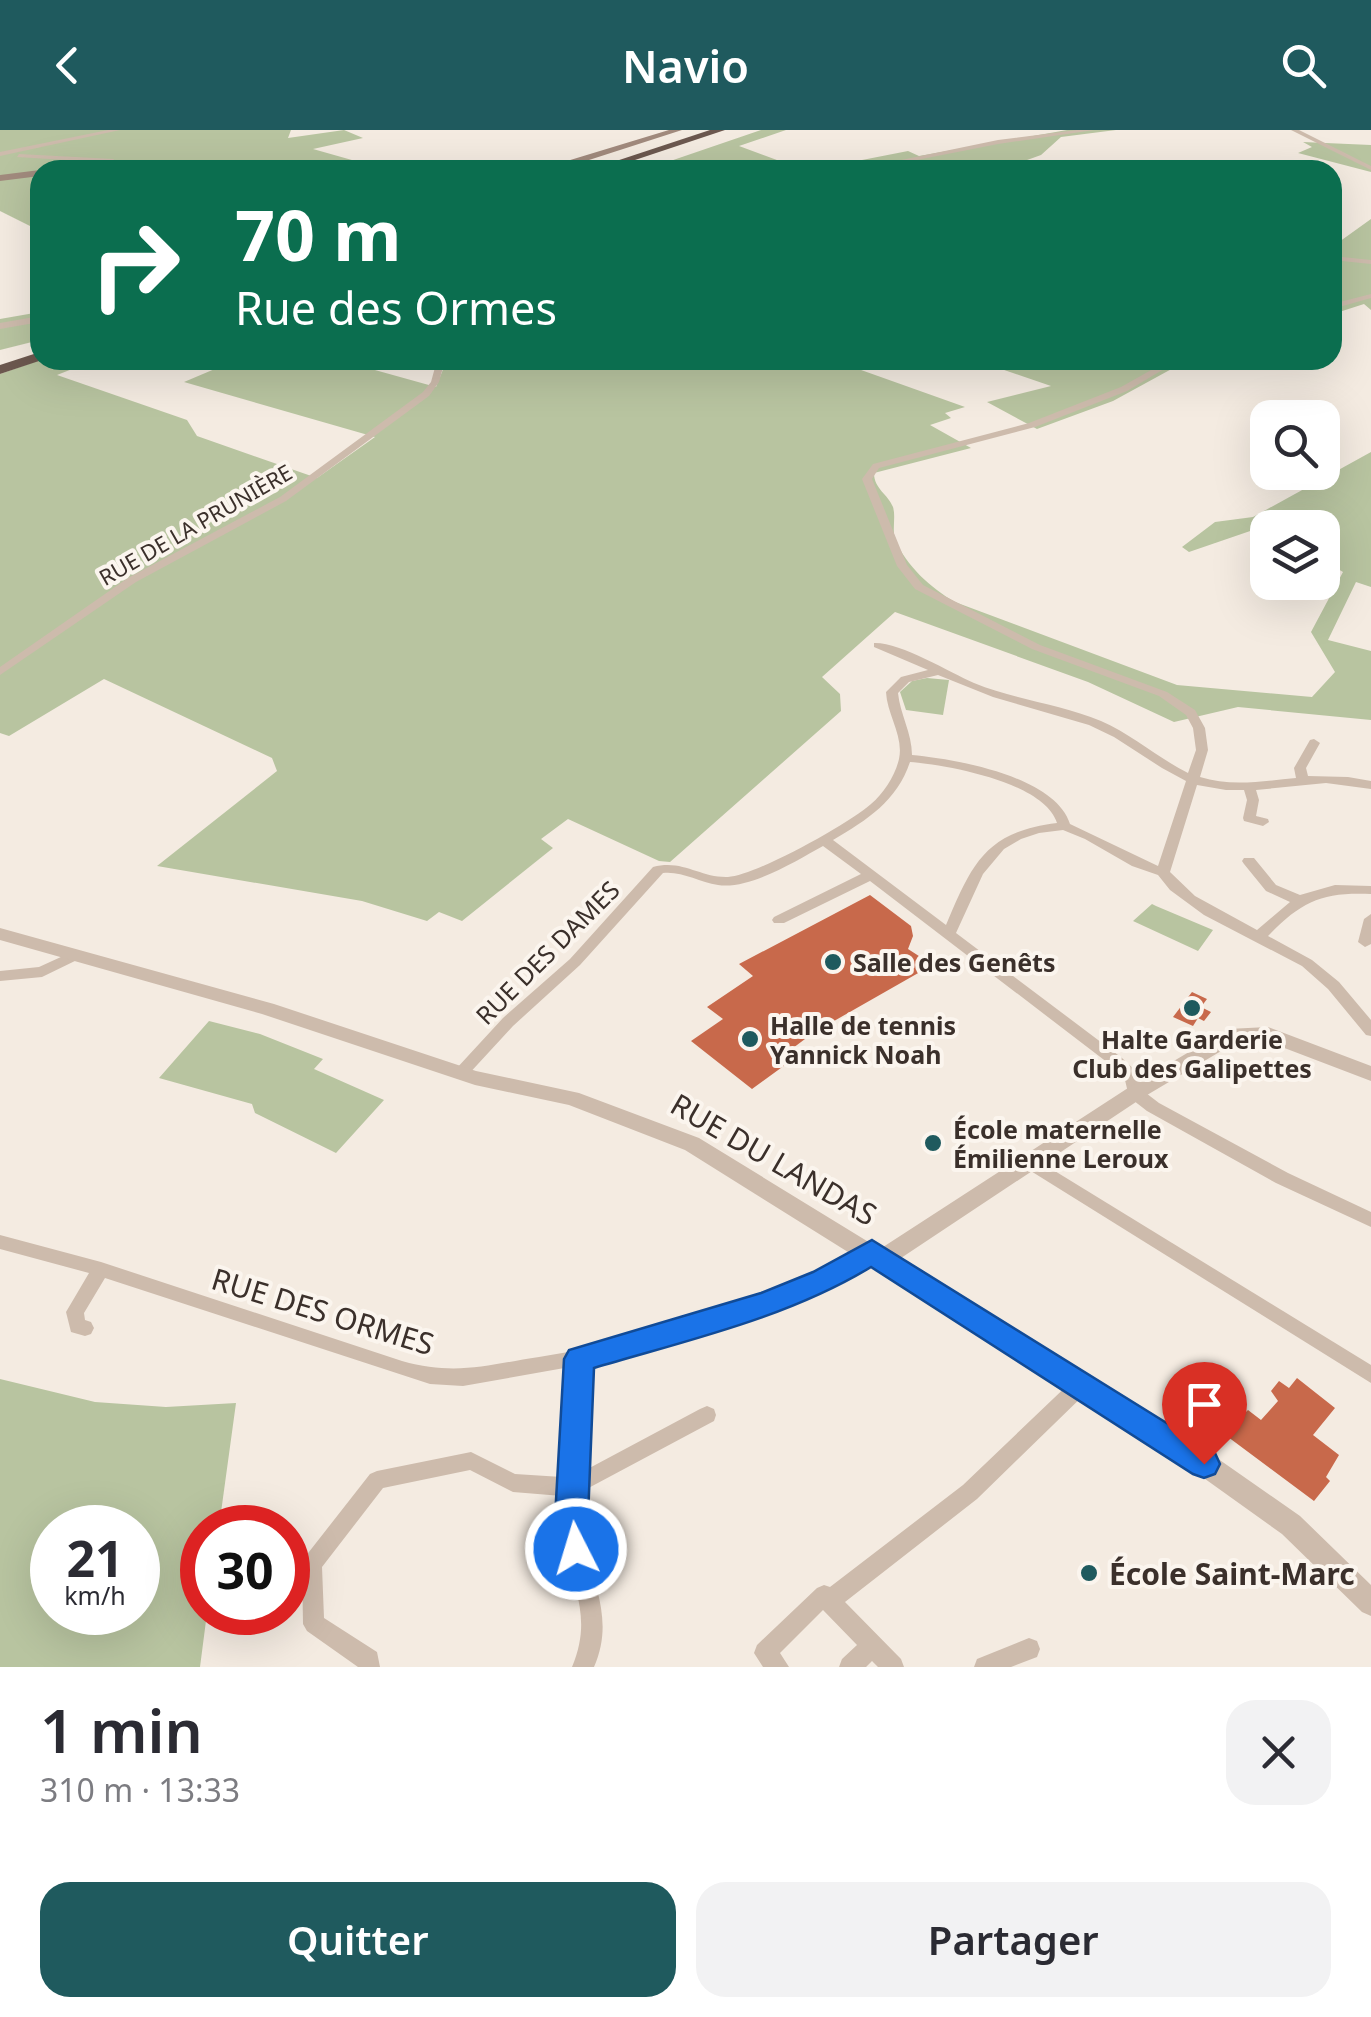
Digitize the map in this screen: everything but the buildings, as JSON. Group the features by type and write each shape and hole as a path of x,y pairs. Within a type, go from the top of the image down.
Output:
{"highway":[{"path":"626,160 720,130"},
{"path":"643,160 737,130"},
{"path":"0,362 30,353"}],"main road":[{"path":"582,160 678,130"},
{"path":"0,178 30,174"}],"street":[{"path":"0,155 117,130"},
{"path":"907,160 998,142 1091,130"},
{"path":"1294,130 1371,168"},
{"path":"0,155 94,160"},
{"path":"1342,259 1371,262"},
{"path":"1342,304 1371,296"},
{"path":"0,326 30,321"},
{"name":"RUE DE LA PRUNIÈRE","path":"0,672 132,580 283,499 426,394 438,370"},
{"path":"1156,370 1101,399 999,435 876,466 866,479 902,566 918,587 1036,647 1115,673 1184,706 1202,739 1202,750 1163,872"},
{"path":"878,645 996,695 1106,727 1191,780 1249,787 1302,778 1371,786"},
{"path":"941,672 905,679 892,692 904,731 905,758 893,787 876,807 823,839 1118,1062 1133,1078 1136,1093 1172,1120 1371,1220"},
{"path":"1302,778 1300,768 1314,743"},
{"path":"905,758 964,765 1018,784 1060,812 1064,826"},
{"path":"1249,787 1253,800 1249,818 1263,822"},
{"path":"949,934 972,874 992,851 1018,836 1064,826 1078,830 1134,863 1163,872 1171,884 1196,902 1312,966 1371,1031"},
{"name":"RUE DES DAMES","path":"461,1074 508,1022 575,962 658,870 667,867 715,882 737,881 823,839"},
{"path":"1248,862 1271,888 1298,900"},
{"path":"779,920 869,876"},
{"path":"1260,936 1298,900 1325,892 1371,890"},
{"path":"1365,942 1371,919"},
{"name":"RUE DU LANDAS","path":"0,934 267,1009 461,1074 572,1098 662,1129 877,1256 1082,1384 1290,1525 1371,1603"},
{"path":"0,976 42,972 74,956"},
{"path":"877,1256 1236,1034 1252,1032 1285,1040 1371,1074"},
{"path":"1032,1162 1371,1375"},
{"name":"RUE DES ORMES","path":"0,1242 101,1269 286,1331 445,1378 580,1359 764,1304 877,1256"},
{"path":"85,1328 77,1326 75,1312 101,1269"},
{"path":"580,1359 572,1487 576,1549 594,1626 590,1655 583,1667"},
{"path":"829,1601 970,1492 1082,1384"},
{"path":"369,1667 369,1660 314,1624 312,1564 377,1480 471,1461 514,1483 572,1487 707,1415"},
{"path":"778,1667 764,1653 824,1595 893,1667"},
{"path":"850,1667 872,1646"},
{"path":"986,1667 1029,1648"}],"green space":[{"path":"0,130 291,130 288,138 344,130 363,138 313,149 352,160 30,160 30,226 0,211"},
{"path":"761,130 786,130 739,146 777,160 673,160"},
{"path":"1067,130 1116,130 1061,137 1041,155 1027,160 862,160 908,151 919,156"},
{"path":"1303,142 1371,145 1371,172 1342,164 1342,160 1298,153 1312,147"},
{"path":"1371,219 1371,310 1364,304 1342,311 1342,240"},
{"path":"30,314 30,342 0,350 0,319"},
{"path":"30,364 30,370 70,370 57,375 187,420 197,436 317,478 375,437 184,382 212,370 375,370 436,387 443,370 861,370 965,407 945,413 951,418 930,425 971,448 874,473 876,483 893,507 894,535 900,549 920,575 946,596 1177,685 1312,697 1335,672 1311,632 1328,600 1340,600 1340,510 1266,510 1302,490 1340,490 1340,469 1371,452 1371,587 1356,582 1328,640 1371,651 1371,720 1238,707 1174,722 1088,682 895,612 822,677 840,694 841,711 670,862 659,861 568,819 541,839 553,848 462,921 439,912 427,921 362,901 157,866 277,771 272,758 104,679 9,736 0,733 0,374"},
{"path":"1004,370 1170,370 1113,401 1037,429 987,402 1051,386"},
{"path":"1250,517 1250,531 1189,552 1182,547 1215,522"},
{"path":"949,680 943,715 906,710 900,692 912,681"},
{"path":"1152,904 1213,930 1198,951 1133,921"},
{"path":"209,1021 260,1034 323,1059 314,1069 384,1100 336,1153 255,1113 252,1104 159,1078"},
{"path":"0,1379 95,1402 166,1407 236,1403 222,1505 180,1505 180,1635 204,1635 200,1667 0,1667"}],"place":[{"name":"Salle des Genêts","path":"833,962"},
{"name":"Halte Garderie Club des Galipettes","path":"1192,1008"},
{"name":"Halle de tennis Yannick Noah","path":"750,1039"},
{"name":"École maternelle Émilienne Leroux","path":"933,1143"},
{"name":"École Saint-Marc","path":"1089,1573"}],"route":[{"path":"576,1549 572,1487 580,1359 764,1304 824,1281 872,1252 1204,1464"}]}
